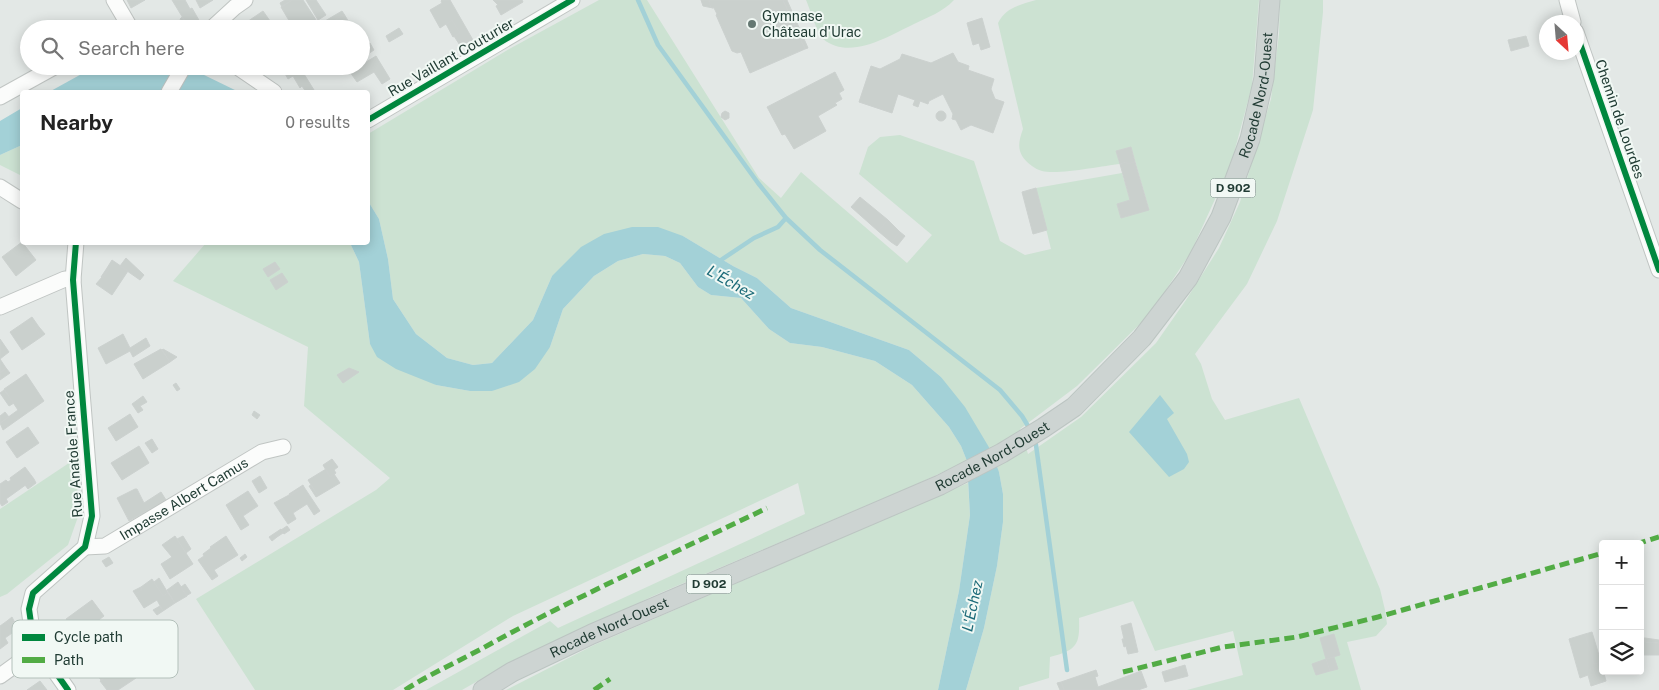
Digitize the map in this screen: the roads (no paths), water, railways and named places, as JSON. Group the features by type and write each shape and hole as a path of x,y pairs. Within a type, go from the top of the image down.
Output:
{"main road":[{"name":"Rocade Nord-Ouest","path":"483,690 512,672 592,634 940,486 1002,453 1074,406 1142,338 1188,278 1221,217 1250,139 1264,78 1270,0"}],"street":[{"path":"114,0 126,20"},
{"path":"220,20 234,7 245,0"},
{"name":"Rue Vaillant Couturier","path":"370,119 572,0"},
{"path":"1567,0 1571,15"},
{"name":"Chemin de Lourdes","path":"1584,55 1659,270"},
{"path":"0,97 40,75"},
{"path":"170,90 179,75"},
{"path":"249,75 271,90"},
{"path":"0,187 20,200"},
{"name":"Rue Anatole France","path":"76,245 73,280 92,516 85,546"},
{"path":"0,307 65,279 73,280"},
{"name":"Impasse Albert Camus","path":"85,546 105,546 262,452 283,447"},
{"path":"31,620 29,609 33,593 85,546"},
{"path":"0,676 12,667"},
{"path":"60,678 68,690"}],"water":[{"path":"80,75 204,75 235,90 53,90"},
{"path":"20,109 20,146 0,155 0,121"},
{"name":"L'Échez","path":"370,204 379,219 388,259 393,299 416,334 447,358 473,365 492,363 533,320 552,276 581,247 604,234 632,227 658,227 683,236 757,278 791,308 909,350 941,377 965,407 990,449 999,472 1003,494 1003,522 997,566 984,628 966,690 938,690 959,591 970,515 967,461 961,446 949,427 912,385 875,361 822,347 790,343 769,329 741,298 711,295 698,287 680,263 665,256 643,254 618,261 594,276 563,309 550,347 535,369 519,382 492,391 470,391 436,385 396,369 377,357 370,344 359,262 351,245 370,245"},
{"path":"1160,395 1174,413 1167,419 1187,454 1189,462 1184,469 1169,477 1129,432"}],"waterway":[{"path":"638,0 658,45 758,183 786,218 820,250 1000,390 1022,416 1031,431"},
{"name":"L'Échez","path":"718,262 754,238 778,227 786,218"},
{"path":"1035,438 1067,670"}],"place":[{"name":"Gymnase Château d'Urac","path":"752,24"}]}
